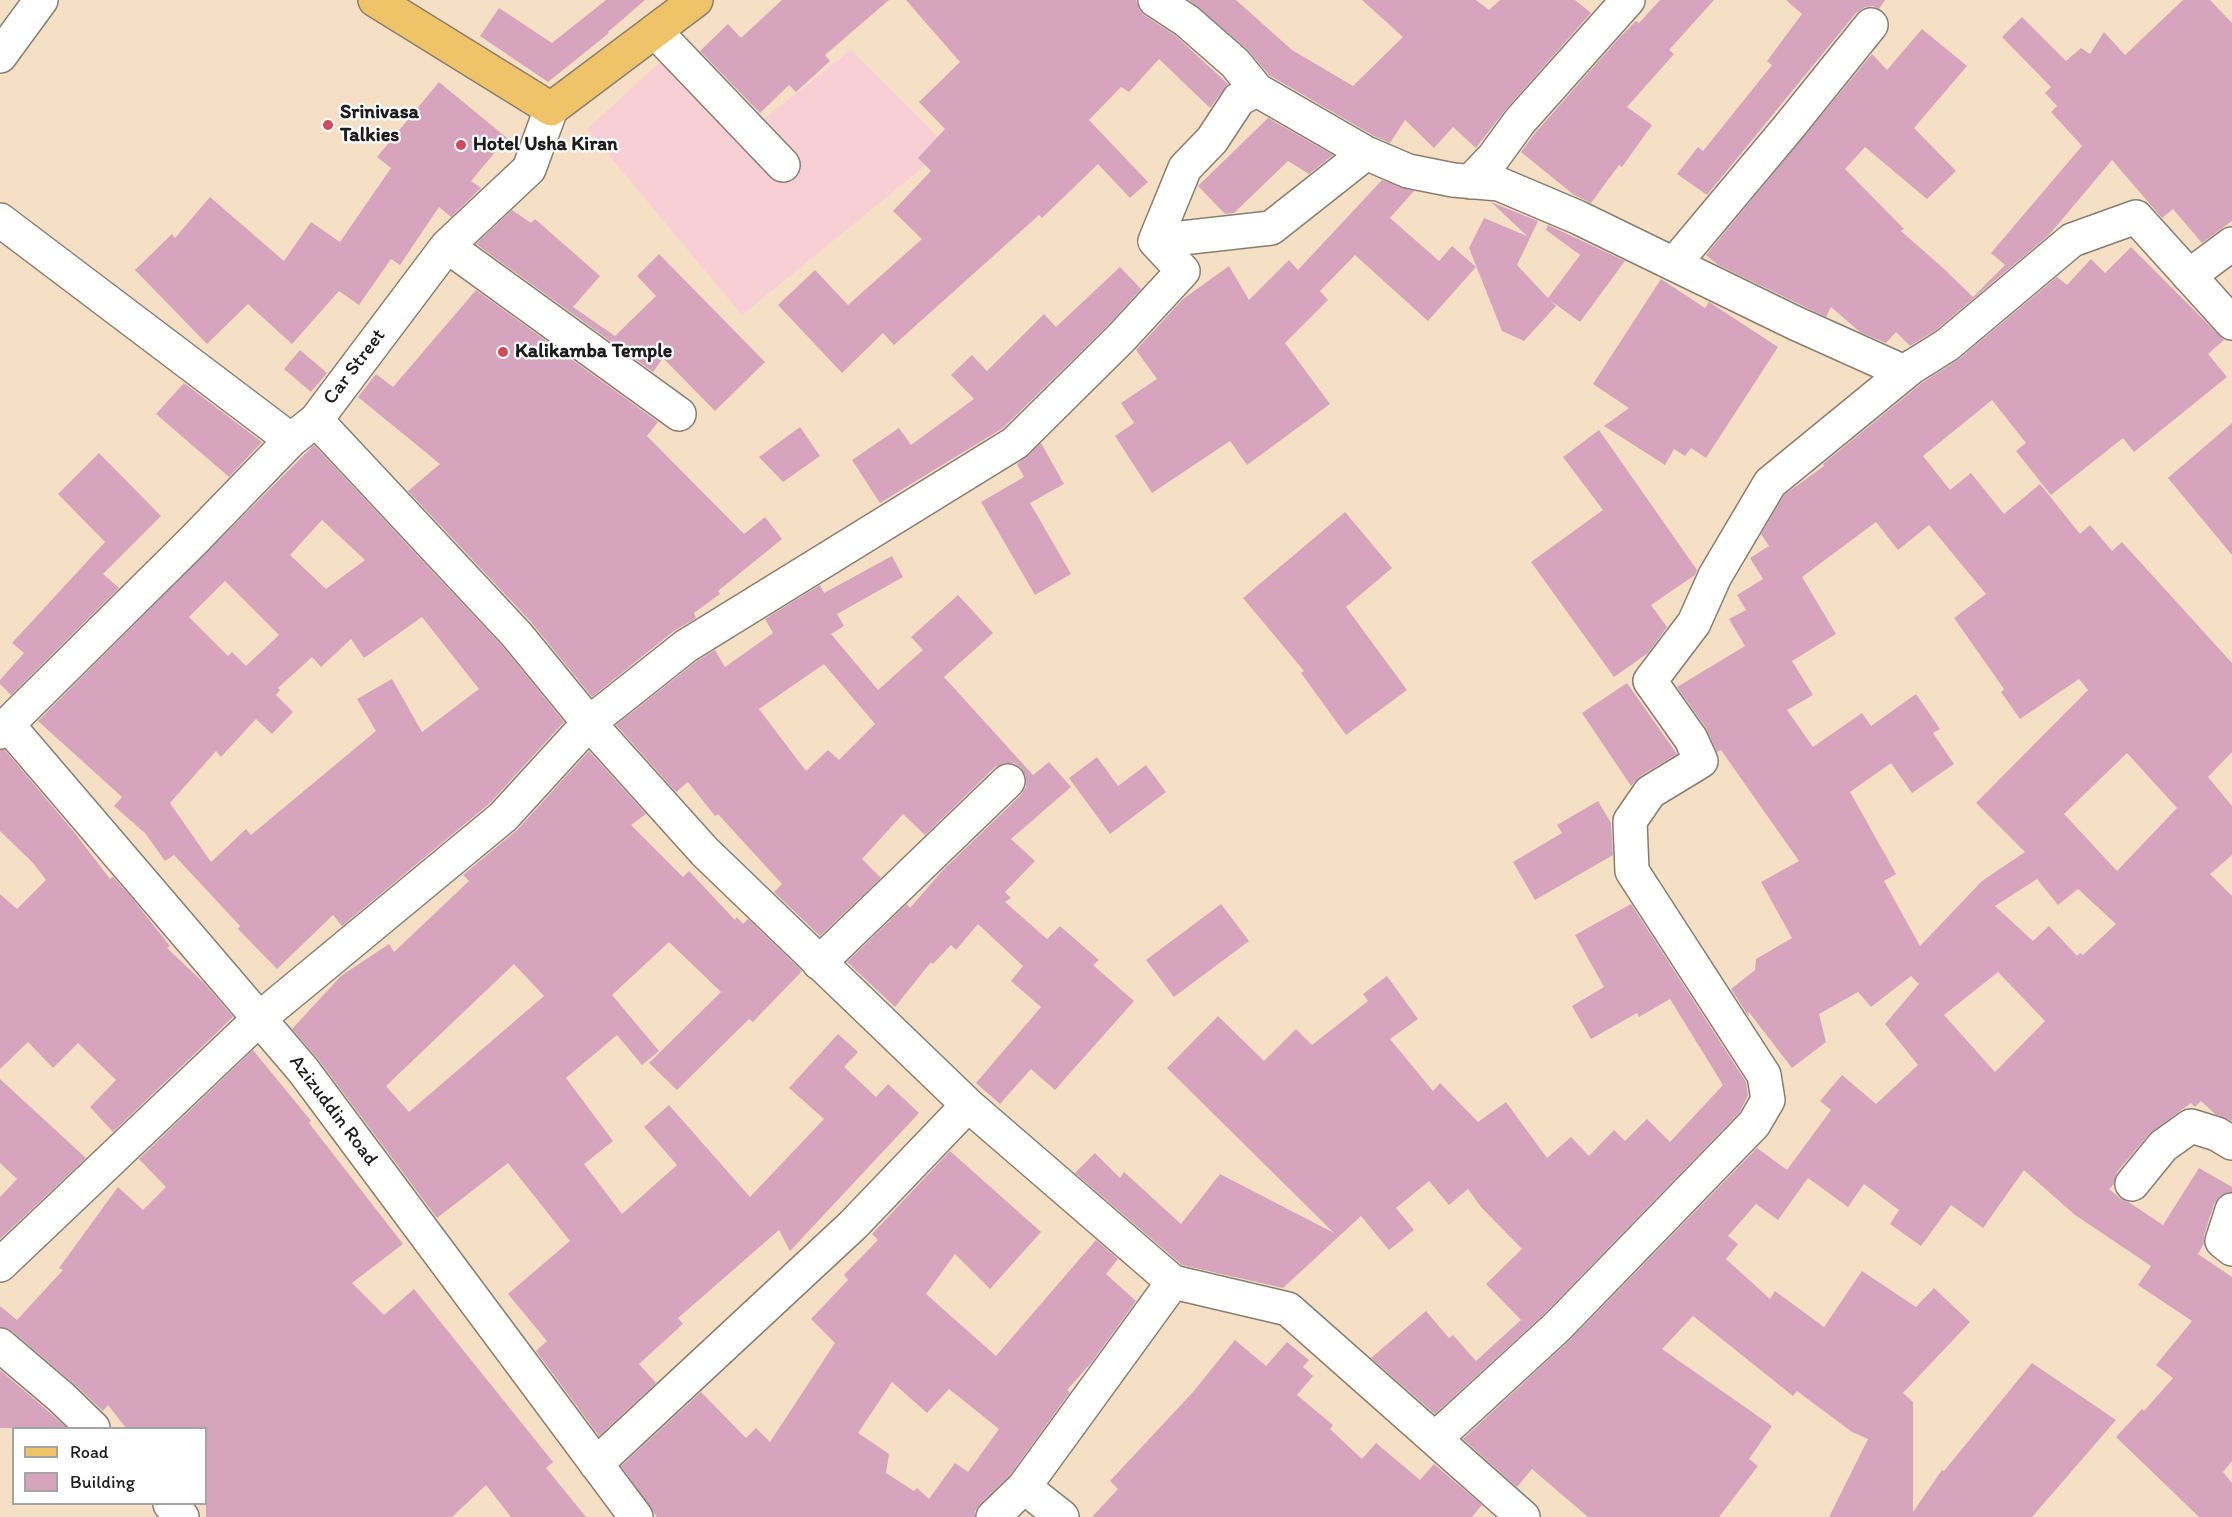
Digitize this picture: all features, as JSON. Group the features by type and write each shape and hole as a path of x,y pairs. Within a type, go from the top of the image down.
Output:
{"main road":[{"path":"375,0 551,109 696,0"}],"street":[{"path":"0,57 41,0"},
{"path":"1155,0 1188,21 1235,63 1257,90 1366,153 1408,171 1487,174 1904,372 1947,345 2072,240 2136,217 2232,323"},
{"path":"1487,174 1520,121 1628,0"},
{"path":"1674,264 1788,128 1871,24"},
{"path":"655,31 783,165"},
{"path":"1155,241 1185,168 1212,140 1239,99 1257,90"},
{"name":"Car Street","path":"4,728 193,541 291,440 316,420 447,246 529,169 551,109"},
{"path":"1155,241 1271,228 1366,153"},
{"path":"0,220 291,440"},
{"path":"0,1265 260,1018 504,817 589,723 686,646 1015,443 1121,338 1183,271 1155,241"},
{"path":"2189,276 2232,244"},
{"path":"447,246 679,414"},
{"path":"1435,1439 1557,1327 1754,1124 1768,1100 1764,1075 1632,870 1630,821 1650,792 1701,760 1691,739 1650,681 1694,623 1715,576 1770,483 1913,366"},
{"path":"316,420 517,635 589,723 705,852 968,1106 1173,1282 1288,1309 1523,1517"},
{"name":"Azizuddin Road","path":"4,728 260,1018 303,1070 636,1517"},
{"path":"819,963 1008,781"},
{"path":"596,1464 853,1225 968,1106"},
{"path":"2132,1184 2163,1146 2191,1126 2217,1134 2232,1143"},
{"path":"2232,1210 2222,1241 2232,1249"},
{"path":"993,1517 1024,1487 1173,1282"},
{"path":"0,1345 92,1427"},
{"path":"1024,1487 1062,1517"},
{"path":"172,1505 182,1517"}],"shaded area":[{"path":"677,47 751,129 851,50 948,147 742,315 587,129"}],"building":[{"path":"606,0 645,0 609,33 548,82 480,36 499,8 552,43"},
{"path":"782,0 889,0 825,55 830,61 796,92 789,85 760,113 700,51 728,24 741,38"},
{"path":"906,0 1136,0 1144,15 1176,36 1228,84 1210,108 1159,59 1129,92 1121,87 1089,120 1148,182 1130,198 1098,164 1042,218 1039,215 894,345 883,333 842,373 778,305 815,270 848,305 922,239 893,211 931,171 918,158 945,129 919,102 960,62"},
{"path":"1189,0 1236,0 1292,50 1353,86 1403,37 1362,0 1476,0 1489,10 1500,0 1575,0 1591,13 1506,109 1476,148 1453,127 1434,148 1405,120 1390,143 1269,75 1247,49"},
{"path":"1660,0 1714,0 1669,50 1674,54 1627,107 1652,125 1622,167 1619,165 1591,203 1574,195 1521,152 1620,37 1636,21 1639,23"},
{"path":"1786,0 1885,0 1879,9 1873,6 1865,7 1856,13 1707,195 1677,174 1698,147 1703,151 1772,65 1767,61 1802,14"},
{"path":"2183,0 2210,0 2232,23 2232,221 2202,243 2173,209 2162,218 2112,160 2049,235 1936,330 1910,346 1896,332 1886,343 1860,332 1831,307 1826,317 1718,265 1706,255 1872,54 1887,70 1922,29 1967,66 1914,128 1956,171 1927,199 1865,147 1845,169 1904,229 1901,231 1973,297 2005,265 1991,253 2082,146 2051,112 2057,106 2045,93 2051,87 2002,37 2022,17 2066,61 2081,48 2090,54 2104,32 2125,55"},
{"path":"439,82 507,138 471,181 481,188 451,217 439,207 400,265 391,259 359,305 339,291 292,344 248,304 207,344 135,270 172,234 175,238 210,197 284,261 311,222 340,242 391,168 377,157"},
{"path":"1268,118 1333,155 1309,174 1288,161 1234,213 1225,214 1198,186"},
{"path":"1382,180 1414,191 1390,218 1439,261 1452,246 1476,267 1428,321 1355,255 1320,291 1328,300 1285,343 1330,404 1247,465 1230,441 1152,493 1115,436 1134,423 1121,403 1157,379 1136,350 1183,299 1229,266 1249,300 1289,260 1298,270"},
{"path":"1491,202 1538,221 1517,265 1548,298 1580,255 1546,230 1548,225 1625,261 1580,322 1551,301 1556,306 1524,341 1502,331 1469,248 1484,218 1527,236"},
{"path":"512,210 531,223 535,219 600,276 573,307 615,336 656,296 637,276 659,254 765,362 715,411 663,358 653,372 476,244"},
{"path":"2131,247 2224,340 2208,354 2227,377 2134,452 2123,438 2051,495 2016,451 2026,443 1992,400 1923,456 1950,490 1971,473 2004,514 2040,484 2080,534 2090,525 2112,551 2122,542 2232,663 2232,752 2208,777 2232,806 2232,855 2210,874 2232,896 2232,1121 2215,1114 2201,1101 2195,1107 2191,1103 2149,1134 2117,1172 2114,1184 2109,1189 2163,1225 2199,1168 2232,1187 2232,1192 2220,1196 2214,1204 2204,1235 2204,1243 2198,1254 2232,1277 2232,1461 2223,1472 2232,1483 2232,1517 2199,1517 2116,1437 2142,1409 2144,1411 2173,1378 2156,1365 2192,1321 2138,1285 2151,1266 2075,1215 2024,1170 1983,1228 1951,1205 1921,1246 1890,1224 1899,1210 1864,1184 1848,1207 1808,1178 1778,1220 1756,1204 1728,1236 1738,1244 1726,1259 1770,1299 1775,1291 1824,1327 1862,1271 1916,1307 1934,1288 1970,1322 1903,1393 1913,1402 1913,1512 1942,1470 1944,1471 2032,1363 2116,1420 2032,1517 1829,1517 1868,1439 1852,1432 1797,1391 1793,1396 1693,1316 1662,1349 1772,1426 1749,1459 1758,1466 1719,1517 1588,1517 1532,1469 1517,1487 1463,1439 1570,1340 1757,1148 1787,1170 1831,1110 1820,1101 1842,1075 1876,1104 1918,1065 1885,1024 1919,984 1911,976 1871,1007 1858,992 1819,1014 1826,1042 1792,1068 1748,1011 1749,1017 1731,989 1755,970 1756,959 1792,938 1761,882 1799,861 1721,750 1717,752 1706,728 1677,687 1745,646 1729,619 1746,610 1737,595 1763,579 1750,558 1769,546 1761,534 1784,495 1824,466 1823,464 1922,383 1959,359 2057,277 2067,285 2091,259 2105,273","holes":["1876,522 1898,550 1929,525 1986,594 1954,618 2004,689 2001,692 2020,719 2079,679 2088,690 1976,803 2025,852 1982,881 1920,946 1884,881 1896,874 1850,792 1891,763 1912,793 1954,764 1933,733 1940,729 1916,694 1871,726 1862,713 1813,747 1787,710 1813,695 1792,661 1836,634 1802,577","2127,753 2177,808 2117,871 2064,814","2037,879 2058,905 2078,889 2116,924 2083,955 2080,953 2077,956 2049,926 2033,941 1995,906","1998,972 2045,1021 1995,1072 1944,1015"]},
{"path":"1120,267 1141,289 1108,325 1003,428 880,503 852,460 899,428 911,445 974,399 951,375 972,355 987,371 1044,314 1056,327"},
{"path":"1661,279 1705,308 1709,302 1778,347 1706,458 1691,448 1685,456 1674,449 1665,465 1604,426 1629,408 1593,384"},
{"path":"476,290 658,422 647,436 744,534 765,517 782,539 718,591 720,594 694,613 696,618 674,631 592,697 531,622 408,491 440,464 358,397 376,374 393,387"},
{"path":"300,350 327,373 311,392 284,369"},
{"path":"184,383 262,442 229,477 156,414"},
{"path":"2232,423 2232,555 2168,478"},
{"path":"800,427 820,456 783,482 759,457"},
{"path":"1599,430 1697,570 1695,575 1651,605 1667,627 1648,653 1614,677 1531,562 1603,510 1563,457"},
{"path":"1041,443 1064,484 1030,503 1071,574 1035,595 981,502 1024,477 1017,464"},
{"path":"314,445 503,647 564,722 490,803 342,926 333,915 277,969 238,929 240,926 174,855 165,861 145,833 114,806 122,797 38,721","holes":["322,520 365,560 326,589 290,555","225,581 279,635 246,666 232,652 228,656 189,617","422,617 479,689 422,732 392,679 357,699 376,731 251,835 246,829 211,862 170,803 216,751 221,757 256,719 272,734 293,712 276,695 280,690 278,688 312,657 321,667 351,639 364,658"]},
{"path":"99,453 161,516 103,574 119,588 11,695 0,684 0,680 24,653 12,643 105,542 58,494"},
{"path":"1345,512 1392,568 1346,607 1407,690 1346,735 1301,673 1304,671 1243,598"},
{"path":"892,556 903,577 837,614 844,626 831,634 878,690 923,650 911,637 958,595 993,633 944,677 1033,775 1049,762 1071,787 1011,839 1035,861 1005,892 1011,898 1005,902 1047,939 1060,926 1099,960 1093,965 1134,1001 1055,1090 1031,1069 1000,1104 976,1083 1041,1007 1011,981 1023,966 978,924 956,950 951,945 933,964 931,962 895,1007 847,962 907,904 910,908 943,870 1021,795 1026,787 1026,777 1021,768 1014,763 1004,763 995,767 925,835 903,814 862,859 881,878 820,936 774,892 782,884 718,814 715,816 688,782 676,792 616,725 697,661 715,650 725,667 773,633 765,619 820,585 824,593","holes":["824,664 875,724 839,760 828,750 806,771 759,709"]},
{"path":"1627,683 1677,754 1640,776 1631,786 1582,713"},
{"path":"0,750 5,750 110,879 113,877 131,897 170,946 167,948 204,983 233,1017 113,1132 90,1107 116,1080 78,1043 53,1068 28,1042 0,1069 0,894 17,909 46,880 33,863 0,831"},
{"path":"589,751 646,814 631,825 683,877 689,871 735,920 737,917 743,924 748,919 802,971 753,1022 749,1019 677,1090 649,1063 721,992 669,942 612,995 659,1051 642,1065 617,1035 566,1078 613,1141 584,1164 622,1214 677,1165 644,1127 669,1105 750,1197 824,1119 789,1088 838,1034 858,1052 844,1067 876,1097 888,1084 919,1113 790,1251 779,1230 678,1318 683,1324 639,1364 656,1383 599,1436 536,1351 547,1341 508,1294 570,1241 508,1163 437,1218 318,1059 292,1029 341,976 389,944 394,952 469,881 463,875 517,830","holes":["514,964 544,996 409,1112 386,1086"]},
{"path":"1097,757 1118,786 1146,765 1166,792 1110,834 1069,778"},
{"path":"1598,801 1611,823 1613,855 1535,900 1513,862 1562,833 1557,825"},
{"path":"1221,904 1249,941 1174,997 1146,960"},
{"path":"1631,904 1746,1082 1748,1096 1739,1113 1544,1314 1435,1414 1371,1358 1426,1311 1449,1338 1453,1335 1476,1361 1521,1320 1486,1284 1522,1249 1481,1207 1468,1189 1449,1205 1429,1181 1396,1208 1414,1230 1389,1250 1361,1216 1283,1288 1182,1265 1075,1173 1095,1153 1120,1178 1124,1172 1181,1224 1220,1174 1334,1233 1167,1068 1218,1016 1264,1061 1296,1029 1312,1045 1368,1001 1363,994 1387,976 1418,1019 1390,1039 1433,1091 1440,1083 1478,1122 1506,1102 1547,1158 1571,1137 1589,1156 1614,1130 1625,1141 1647,1119 1670,1142 1723,1085 1670,999 1639,1017 1637,1013 1591,1039 1572,1006 1604,987 1575,935"},
{"path":"253,1050 311,1121 309,1123 403,1244 352,1283 384,1315 414,1289 553,1462 546,1468 586,1517 511,1517 486,1485 452,1517 206,1517 207,1427 125,1427 108,1405 103,1411 12,1331 0,1327 0,1306 17,1320 63,1270 59,1268 118,1187 143,1210 166,1187 139,1159"},
{"path":"0,1079 86,1158 0,1239 0,1197 17,1179 0,1163"},
{"path":"950,1151 1041,1232 990,1289 955,1254 926,1294 996,1356 1096,1240 1118,1259 1106,1274 1136,1301 1091,1363 1067,1390 1070,1392 1010,1475 980,1504 975,1511 975,1517 657,1517 621,1466 701,1392 746,1438 756,1428 770,1442 835,1343 811,1319 848,1280 844,1275 878,1240 872,1234","holes":["892,1382 927,1413 949,1389 999,1429 968,1472 955,1463 929,1499 917,1488 914,1491 886,1473 889,1454 858,1433"]},
{"path":"1235,1340 1266,1366 1287,1342 1309,1360 1303,1367 1313,1376 1297,1395 1333,1425 1330,1429 1362,1459 1376,1443 1420,1480 1434,1464 1482,1505 1472,1517 1092,1517 1118,1489 1110,1481 1193,1392"},
{"path":"0,1370 66,1427 12,1427 0,1428"}],"place":[{"name":"Srinivasa Talkies","path":"328,125"},
{"name":"Hotel Usha Kiran","path":"461,145"},
{"name":"Kalikamba Temple","path":"503,352"}]}
